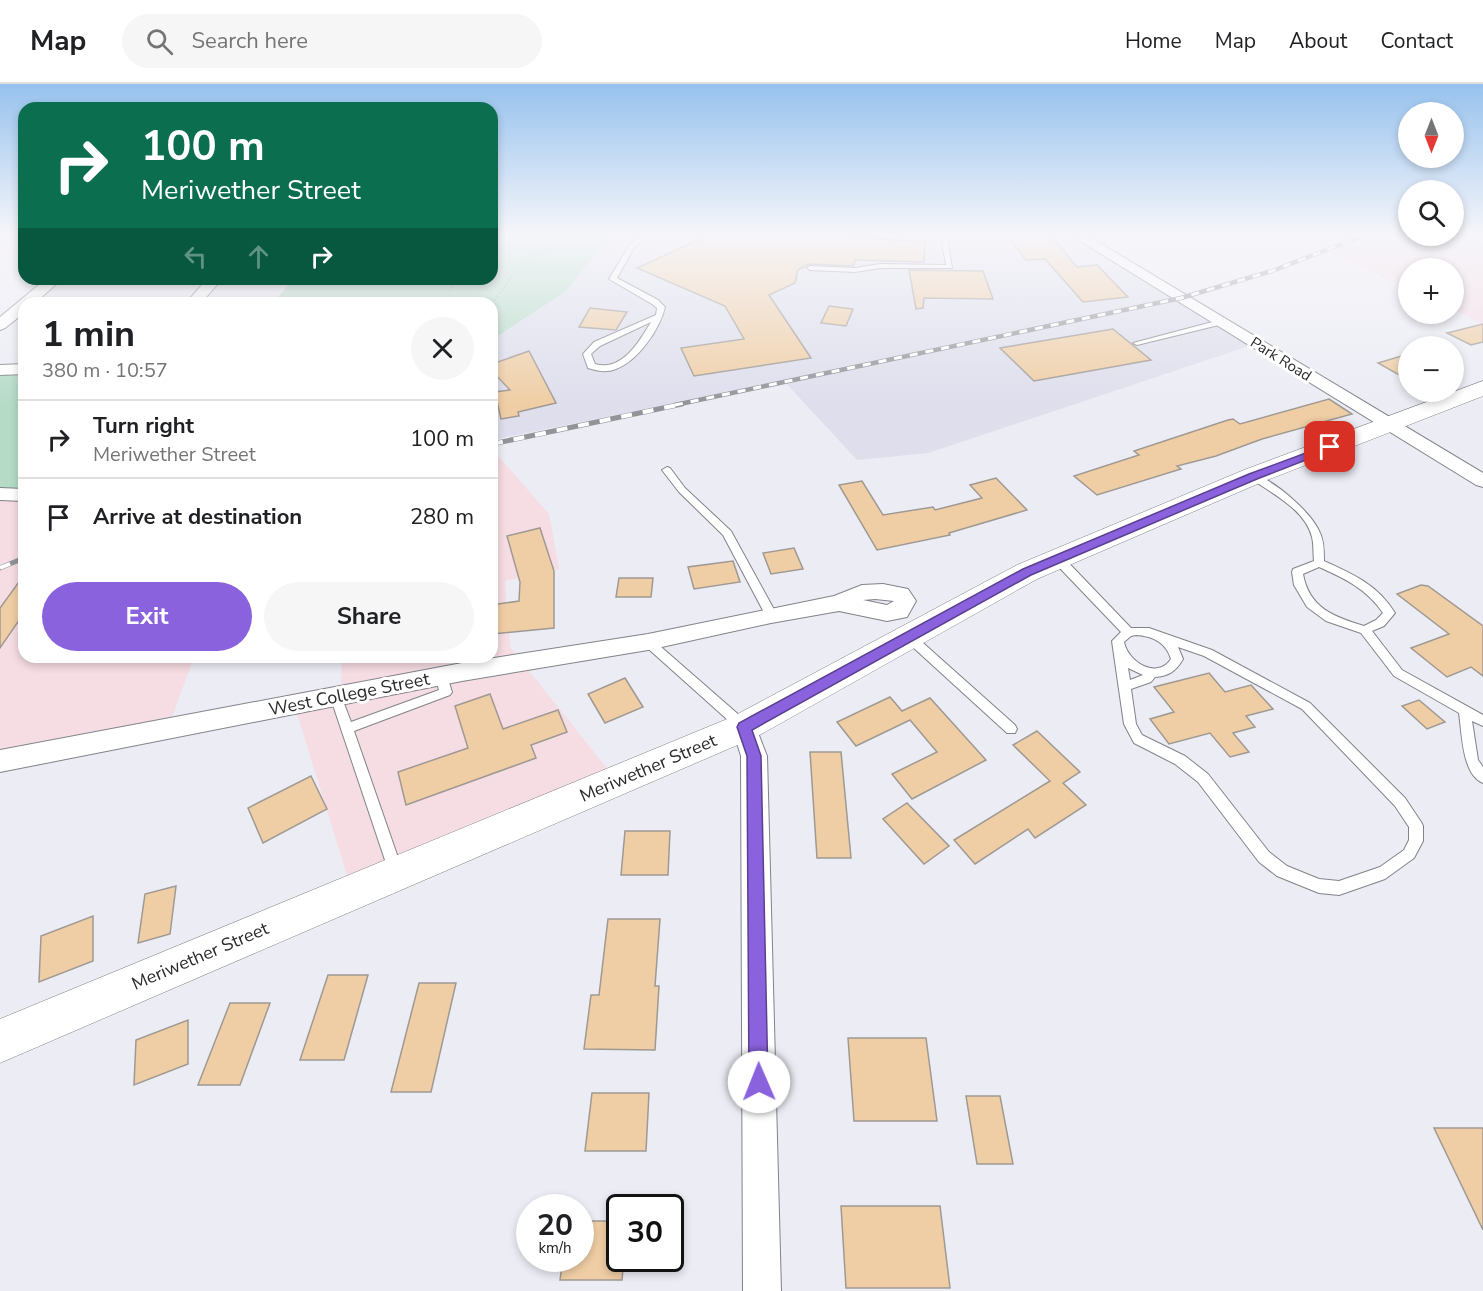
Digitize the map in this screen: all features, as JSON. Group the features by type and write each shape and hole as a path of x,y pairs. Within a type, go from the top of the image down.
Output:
{"street":[{"name":"Park Road","path":"1171,292 1483,481"},
{"path":"0,325 18,311"},
{"path":"0,370 18,369"},
{"name":"Meriwether Street","path":"0,1041 744,727 1027,572 1253,476 1483,388"},
{"path":"0,494 18,495"},
{"name":"West College Street","path":"0,761 441,676 648,642 771,615 839,603"},
{"path":"744,727 754,756 762,1291"}],"lane":[{"path":"635,292 655,302 661,308 659,316 645,339 631,356 618,366 607,369 591,366 587,354 597,344 659,316"},
{"path":"1137,344 1220,322"},
{"path":"667,470 682,490 727,533 771,615"},
{"path":"1253,476 1290,503 1308,520 1316,531 1319,563"},
{"path":"1058,559 1128,632"},
{"path":"1365,630 1380,623 1389,613 1379,597 1361,582 1319,563 1298,572 1298,586 1316,610 1335,621 1365,630 1398,673 1483,721"},
{"path":"1144,631 1208,653 1292,696 1306,706 1400,802 1416,826 1416,841 1409,854 1385,872 1339,888 1311,884 1282,871 1264,857 1203,778 1180,760 1138,740 1130,724 1118,641 1128,632 1144,631"},
{"path":"909,637 1011,729"},
{"path":"1120,654 1134,666 1152,672 1161,672 1175,665 1177,658 1176,651 1164,638"},
{"path":"648,642 744,727"},
{"path":"1124,687 1146,679 1152,672"},
{"path":"346,729 446,692 441,676"},
{"path":"336,696 397,873"},
{"path":"1465,712 1472,762 1483,777"}],"shaded area":[{"path":"564,292 1168,292 1255,344 928,453 857,460 784,381 498,439 498,335"},
{"path":"1464,292 1483,292 1483,324 1464,315"},
{"path":"498,456 549,514 559,569 505,581 510,647 610,772 347,875 291,694 341,685 342,663 498,663"},
{"path":"0,493 18,493 18,663 192,663 171,720 0,750"}],"green space":[{"path":"282,292 564,292 498,336 498,297 278,297"},
{"path":"18,366 18,493 0,493 0,367"}],"building":[{"path":"693,292 775,292 769,295 811,358 694,376 681,348 744,339 725,306"},
{"path":"913,292 991,292 993,299 924,298 923,308 916,309"},
{"path":"1074,292 1123,292 1128,297 1083,302"},
{"path":"829,306 853,309 846,326 821,323"},
{"path":"590,308 627,312 616,330 579,327"},
{"path":"1483,324 1483,342 1471,345 1464,342 1464,336 1453,336 1447,333"},
{"path":"1113,329 1151,360 1034,381 1000,348"},
{"path":"529,351 556,403 518,412 519,416 501,419 498,392 510,390 498,377 498,362"},
{"path":"1398,357 1398,374 1378,363"},
{"path":"1329,399 1352,414 1177,466 1181,469 1097,495 1074,476 1139,455 1134,451 1228,420 1233,419 1240,424"},
{"path":"996,478 1027,510 949,533 950,535 877,550 839,485 862,481 883,515 933,507 935,510 982,498 970,485"},
{"path":"540,528 554,571 554,628 498,633 498,604 519,601 520,582 507,536"},
{"path":"794,548 803,569 771,574 763,553"},
{"path":"733,561 740,582 694,589 688,567"},
{"path":"619,578 653,578 651,597 616,597"},
{"path":"18,583 18,622 0,648 0,608"},
{"path":"1421,585 1428,586 1483,626 1483,676 1471,667 1447,677 1411,648 1449,634 1397,594"},
{"path":"1209,673 1225,692 1251,685 1273,709 1246,716 1255,727 1233,733 1249,752 1230,757 1210,733 1169,744 1150,719 1174,712 1154,687"},
{"path":"625,678 643,707 605,723 588,694"},
{"path":"490,694 503,729 558,710 567,732 531,745 536,758 406,805 398,772 468,748 455,706"},
{"path":"890,697 902,711 930,698 986,760 912,799 892,774 937,752 910,720 856,746 837,722"},
{"path":"1419,700 1445,722 1427,729 1402,706"},
{"path":"1037,731 1080,772 1063,783 1086,805 1035,838 1028,829 975,864 954,840 1050,781 1013,745"},
{"path":"810,752 841,752 851,858 817,858"},
{"path":"311,776 327,809 263,843 248,808"},
{"path":"907,803 949,846 924,864 883,819"},
{"path":"625,831 670,831 668,875 621,875"},
{"path":"176,886 170,934 138,943 145,894"},
{"path":"93,916 93,961 39,982 41,936"},
{"path":"608,919 660,919 655,986 659,986 655,1050 584,1049 591,995 599,995"},
{"path":"328,975 368,975 344,1060 300,1060"},
{"path":"419,983 456,983 431,1092 391,1092"},
{"path":"230,1003 270,1003 240,1085 198,1085"},
{"path":"188,1020 188,1064 134,1085 136,1040"},
{"path":"848,1038 926,1038 937,1121 854,1121"},
{"path":"592,1093 649,1093 646,1151 585,1151"},
{"path":"966,1096 1000,1096 1013,1164 977,1164"},
{"path":"1434,1128 1483,1128 1483,1230"},
{"path":"841,1206 940,1206 950,1288 846,1288"},
{"path":"594,1221 606,1221 606,1272 623,1272 622,1280 560,1280 561,1272 594,1272"}],"railway":[{"path":"675,405 1200,292"},
{"path":"498,443 682,404"},
{"path":"0,568 18,560"}],"route":[{"path":"759,1082 754,756 744,727 1027,572 1253,476 1330,447"}]}
